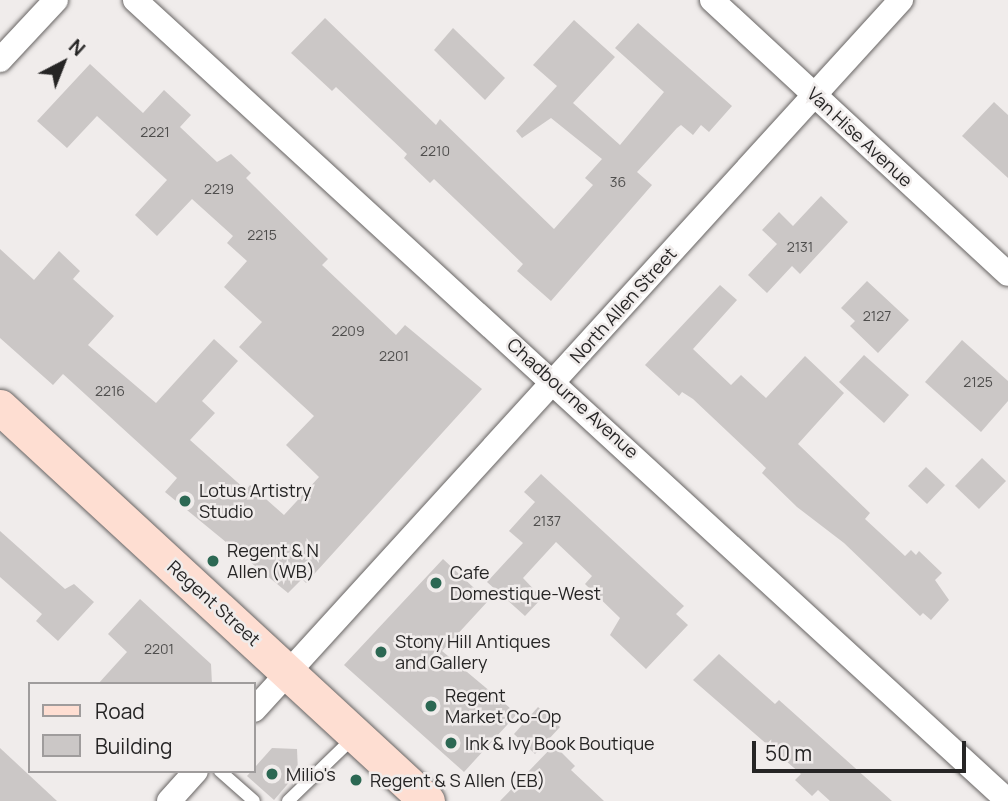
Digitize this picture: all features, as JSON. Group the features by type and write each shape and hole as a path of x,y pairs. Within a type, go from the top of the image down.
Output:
{"main road":[{"name":"Regent Street","path":"0,407 427,801"}],"street":[{"path":"0,60 56,0"},
{"name":"Chadbourne Avenue","path":"135,0 555,381 1008,801"},
{"name":"Van Hise Avenue","path":"712,0 1008,274"},
{"name":"North Allen Street","path":"256,708 555,381 813,93 901,0"},
{"path":"169,801 194,773"}],"lane":[{"path":"288,801 356,735"},
{"path":"222,773 254,801"}],"building":[{"path":"325,18 436,125 440,119 554,229 593,185 585,178 602,159 551,118 522,138 516,131 557,86 533,65 574,20 615,57 573,103 620,145 664,92 615,48 638,23 732,106 709,132 701,125 693,135 681,125 677,128 637,172 652,185 551,301 517,271 523,264 434,179 430,183 404,158 407,154 336,87 332,91 291,53"},
{"path":"453,28 505,78 485,100 434,50"},
{"path":"90,64 143,113 164,90 191,115 180,127 217,162 231,154 251,173 246,178 328,259 322,265 396,335 405,325 482,389 306,583 302,579 288,593 165,492 177,478 63,374 53,385 0,338 0,249 34,280 59,251 80,271 73,279 114,316 88,345 156,403 214,339 238,361 202,401 215,413 190,440 246,490 250,485 284,515 319,477 286,445 314,416 239,347 262,322 224,287 247,261 227,243 233,236 192,199 157,236 135,215 167,180 97,116 67,148 37,121"},
{"path":"994,102 1008,115 1008,178 962,136"},
{"path":"821,196 848,222 800,274 792,266 767,293 748,275 777,244 762,230 779,212 793,226"},
{"path":"867,281 909,320 878,353 850,326 855,321 841,308"},
{"path":"720,285 737,300 693,349 731,385 741,375 766,398 805,356 844,393 798,444 870,513 865,519 905,556 911,550 916,555 919,551 942,573 935,580 949,600 931,620 923,613 920,616 844,543 797,507 762,473 766,468 693,399 682,392 679,396 645,365"},
{"path":"962,340 1008,381 1008,401 981,432 925,382"},
{"path":"864,355 909,395 884,423 839,382"},
{"path":"982,458 1006,481 979,509 955,486"},
{"path":"926,467 945,485 927,504 908,486"},
{"path":"541,474 684,606 676,614 688,625 646,669 610,635 620,618 585,584 592,576 556,542 523,578 542,598 525,616 487,582 523,543 509,531 535,502 524,492"},
{"path":"0,531 65,589 74,584 94,602 58,641 36,621 42,614 0,577"},
{"path":"443,559 488,601 442,651 517,714 464,772 344,665"},
{"path":"140,599 211,664 212,682 100,682 127,652 108,634"},
{"path":"719,654 775,704 779,700 892,801 830,801 818,790 812,796 795,780 801,774 693,680"},
{"path":"538,707 560,727 535,754 514,734"},
{"path":"554,745 575,766 571,770 604,801 500,801"},
{"path":"0,748 57,801 0,801"},
{"name":"Milio's","path":"272,748 297,749 298,772 274,800 247,776 256,773 256,766"}],"place":[{"name":"Lotus Artistry Studio","path":"185,501"},
{"name":"Regent & N Allen (WB)","path":"213,561"},
{"name":"Cafe Domestique-West","path":"436,583"},
{"name":"Stony Hill Antiques and Gallery","path":"381,652"},
{"name":"Regent Market Co-Op","path":"431,706"},
{"name":"Ink & Ivy Book Boutique","path":"451,743"},
{"name":"Milio's","path":"272,774"},
{"name":"Regent & S Allen (EB)","path":"356,780"}]}
